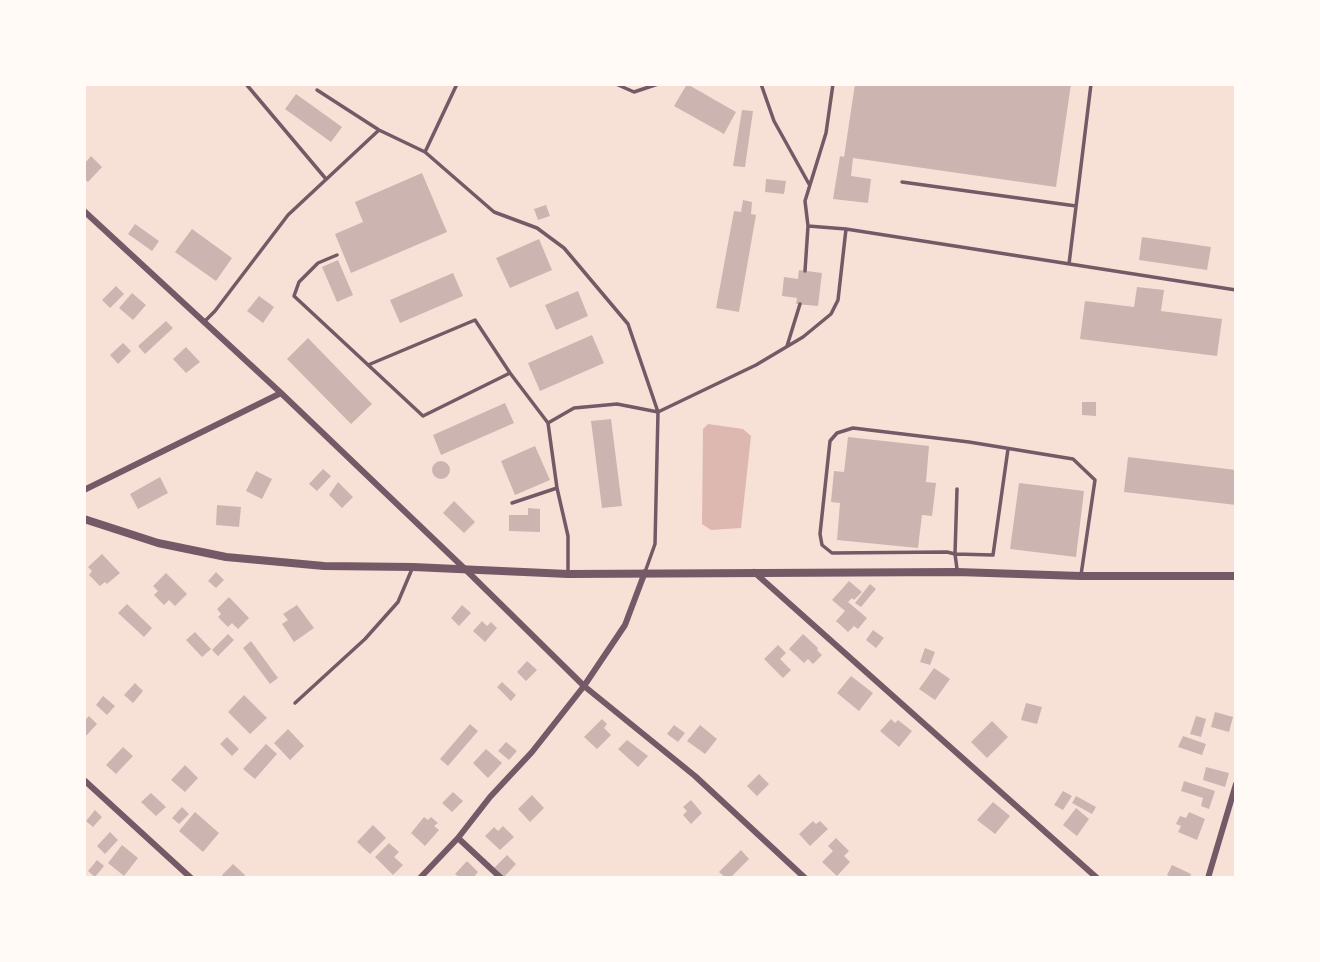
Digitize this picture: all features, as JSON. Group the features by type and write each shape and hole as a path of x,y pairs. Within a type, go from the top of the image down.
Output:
{"street":[{"path":"84,211 281,393 584,687 695,776 805,878"},
{"path":"84,490 281,393"},
{"path":"84,519 158,542 226,557 324,566 569,574 957,572 1081,576 1236,576"},
{"path":"420,878 531,752 584,687 625,625 645,572"},
{"path":"754,572 1097,878"},
{"path":"84,780 191,878"},
{"path":"1208,878 1236,784"},
{"path":"457,838 501,878"}],"lane":[{"path":"246,84 326,179"},
{"path":"425,152 457,84"},
{"path":"616,84 634,92 658,84"},
{"path":"761,84 774,121 809,184"},
{"path":"805,271 808,226 806,201 826,133 833,84"},
{"path":"1069,264 1091,84"},
{"path":"317,90 379,130 425,152 494,212 537,228 564,248 628,324 658,412 655,544 645,572"},
{"path":"204,322 288,215 379,130"},
{"path":"902,182 1076,206"},
{"path":"808,226 846,229 1236,290"},
{"path":"548,423 575,408 617,404 658,412 756,365 803,337 831,314 838,300 846,229"},
{"path":"337,255 318,264 299,282 294,296 423,416 510,373"},
{"path":"787,347 800,304"},
{"path":"368,365 475,320 548,423 557,488 568,536 569,574"},
{"path":"1008,449 993,555 947,552 832,553 822,545 820,534 830,441 837,433 853,428 1008,449 1073,459 1095,480 1081,576"},
{"path":"512,503 557,488"},
{"path":"957,489 957,572"},
{"path":"295,703 365,639 398,602 413,567"}],"shaded area":[{"path":"708,424 743,429 751,436 741,528 711,530 702,524 703,429"}],"building":[{"path":"687,84 736,112 724,134 674,106"},
{"path":"855,84 1071,84 1056,187 853,158 851,176 871,179 868,203 833,199 840,156 844,157"},
{"path":"296,94 342,127 331,142 285,109"},
{"path":"742,110 753,111 745,167 733,166"},
{"path":"91,156 102,167 88,182 84,179 84,164"},
{"path":"422,173 447,232 351,273 335,234 363,222 355,202"},
{"path":"766,179 786,181 784,194 765,192"},
{"path":"743,200 752,202 751,214 756,215 739,312 716,308 734,211 741,212"},
{"path":"546,205 550,216 538,220 534,209"},
{"path":"135,224 159,241 152,251 128,234"},
{"path":"192,229 232,258 216,281 175,252"},
{"path":"1142,237 1211,247 1207,270 1139,260"},
{"path":"539,239 552,270 510,288 496,258"},
{"path":"338,260 353,295 337,302 322,267"},
{"path":"799,270 822,273 818,306 796,304 797,298 782,296 784,277 798,279"},
{"path":"453,273 463,296 400,323 390,300"},
{"path":"116,286 124,294 110,308 102,300"},
{"path":"1137,287 1164,290 1161,311 1222,319 1217,356 1080,339 1085,301 1134,307"},
{"path":"578,291 588,316 556,330 545,305"},
{"path":"132,293 146,305 133,320 119,308"},
{"path":"259,296 274,307 263,323 247,311"},
{"path":"166,321 173,328 145,354 138,346"},
{"path":"592,335 604,363 540,391 528,363"},
{"path":"308,338 372,404 351,424 287,359"},
{"path":"123,343 131,351 118,364 110,355"},
{"path":"186,347 200,362 186,373 173,359"},
{"path":"1082,402 1096,402 1096,416 1082,415"},
{"path":"505,403 514,423 441,455 433,435"},
{"path":"611,419 622,506 602,508 591,421"},
{"path":"848,437 929,446 926,482 936,483 932,516 922,515 918,548 837,540 840,503 831,502 834,471 844,472"},
{"path":"535,446 550,480 515,495 501,461"},
{"path":"1128,457 1236,470 1236,505 1124,492"},
{"path":"441,461 447,464 450,470 447,476 441,479 435,476 432,470 435,464"},
{"path":"323,469 331,476 317,491 309,484"},
{"path":"256,471 272,479 262,499 246,491"},
{"path":"160,477 168,493 138,509 130,494"},
{"path":"338,482 353,497 342,508 329,495"},
{"path":"1019,483 1084,491 1076,557 1010,549"},
{"path":"454,501 475,522 464,533 443,513"},
{"path":"217,505 241,507 239,527 216,525"},
{"path":"528,508 540,509 540,532 509,531 509,515 528,515"},
{"path":"102,554 120,573 107,584 105,582 100,586 89,575 92,571 88,567"},
{"path":"216,572 224,580 216,588 208,581"},
{"path":"166,573 187,594 175,606 169,600 164,605 154,595 158,591 153,586"},
{"path":"849,581 862,592 848,602 867,618 858,629 854,626 848,632 836,621 845,611 832,600"},
{"path":"870,584 876,589 861,607 855,603"},
{"path":"229,597 249,618 238,629 232,623 228,627 218,617 221,614 217,609"},
{"path":"127,604 152,628 144,637 118,613"},
{"path":"297,605 314,628 294,642 282,624 288,620 283,614"},
{"path":"462,605 471,613 459,626 451,618"},
{"path":"482,621 487,626 491,622 497,628 485,642 473,631"},
{"path":"873,630 884,638 876,648 866,640"},
{"path":"195,632 211,649 202,657 186,640"},
{"path":"228,634 234,640 218,656 212,650"},
{"path":"803,634 822,655 813,664 808,659 804,663 789,649"},
{"path":"251,641 278,678 270,684 243,648"},
{"path":"778,645 786,653 780,659 791,670 783,678 764,659"},
{"path":"925,648 935,652 930,665 920,662"},
{"path":"527,661 537,670 526,681 517,672"},
{"path":"934,668 950,679 935,700 919,689"},
{"path":"851,676 873,693 859,711 837,693"},
{"path":"502,682 516,695 511,701 497,687"},
{"path":"135,683 143,691 133,703 124,695"},
{"path":"244,695 267,718 250,734 228,712"},
{"path":"103,696 115,706 107,715 96,705"},
{"path":"1026,703 1042,707 1037,724 1021,720"},
{"path":"1215,712 1233,717 1229,732 1211,727"},
{"path":"89,716 97,724 84,738 84,721"},
{"path":"1196,716 1206,719 1201,737 1190,734"},
{"path":"602,719 607,724 604,728 611,735 597,749 584,737"},
{"path":"891,719 895,723 898,720 912,731 899,747 880,731"},
{"path":"992,721 1008,737 987,758 971,742"},
{"path":"470,724 478,731 448,766 440,759"},
{"path":"674,725 685,733 678,742 667,734"},
{"path":"700,725 717,739 705,754 687,741"},
{"path":"288,729 304,746 290,760 274,743"},
{"path":"1183,736 1206,744 1202,755 1178,747"},
{"path":"227,737 239,749 232,756 220,744"},
{"path":"627,740 648,756 638,767 618,749"},
{"path":"506,742 517,751 509,760 498,751"},
{"path":"266,744 277,754 255,779 243,769"},
{"path":"123,747 133,756 116,774 106,765"},
{"path":"486,749 502,763 488,778 473,763"},
{"path":"185,765 198,778 185,792 171,780"},
{"path":"1206,767 1229,773 1225,787 1203,780"},
{"path":"759,774 769,784 757,796 747,786"},
{"path":"1184,781 1215,791 1209,809 1201,806 1203,798 1181,791"},
{"path":"1063,791 1072,796 1063,810 1054,805"},
{"path":"453,792 463,801 452,812 442,803"},
{"path":"151,793 166,807 156,816 141,802"},
{"path":"532,795 544,808 530,822 518,809"},
{"path":"1076,796 1096,807 1092,814 1072,803"},
{"path":"691,800 702,813 691,824 683,815 687,811 683,807"},
{"path":"993,802 1010,816 995,834 977,820"},
{"path":"182,807 189,814 179,824 172,818"},
{"path":"1076,808 1089,819 1077,836 1063,825"},
{"path":"95,810 102,817 93,827 86,821"},
{"path":"195,812 219,833 203,852 179,831"},
{"path":"1189,812 1205,819 1197,840 1178,832 1181,826 1176,824 1180,816 1186,818"},
{"path":"424,817 428,820 431,817 438,823 434,826 439,830 425,846 411,833"},
{"path":"813,821 816,824 820,821 828,829 810,846 799,834"},
{"path":"373,825 386,838 370,854 357,842"},
{"path":"503,826 514,837 500,850 485,836 494,827 498,831"},
{"path":"110,832 118,840 105,854 97,846"},
{"path":"836,838 849,851 844,856 850,862 837,876 822,862 833,851 828,846"},
{"path":"389,843 399,852 394,857 403,865 393,875 375,857"},
{"path":"122,845 138,858 124,876 108,863"},
{"path":"741,850 749,859 730,878 726,878 719,872"},
{"path":"507,855 516,864 504,877 494,868"},
{"path":"97,860 104,866 95,877 88,871"},
{"path":"467,861 478,872 473,878 460,878 455,874"},
{"path":"233,864 245,875 242,878 226,878 222,875"},
{"path":"1172,865 1191,874 1190,878 1167,875"}]}
